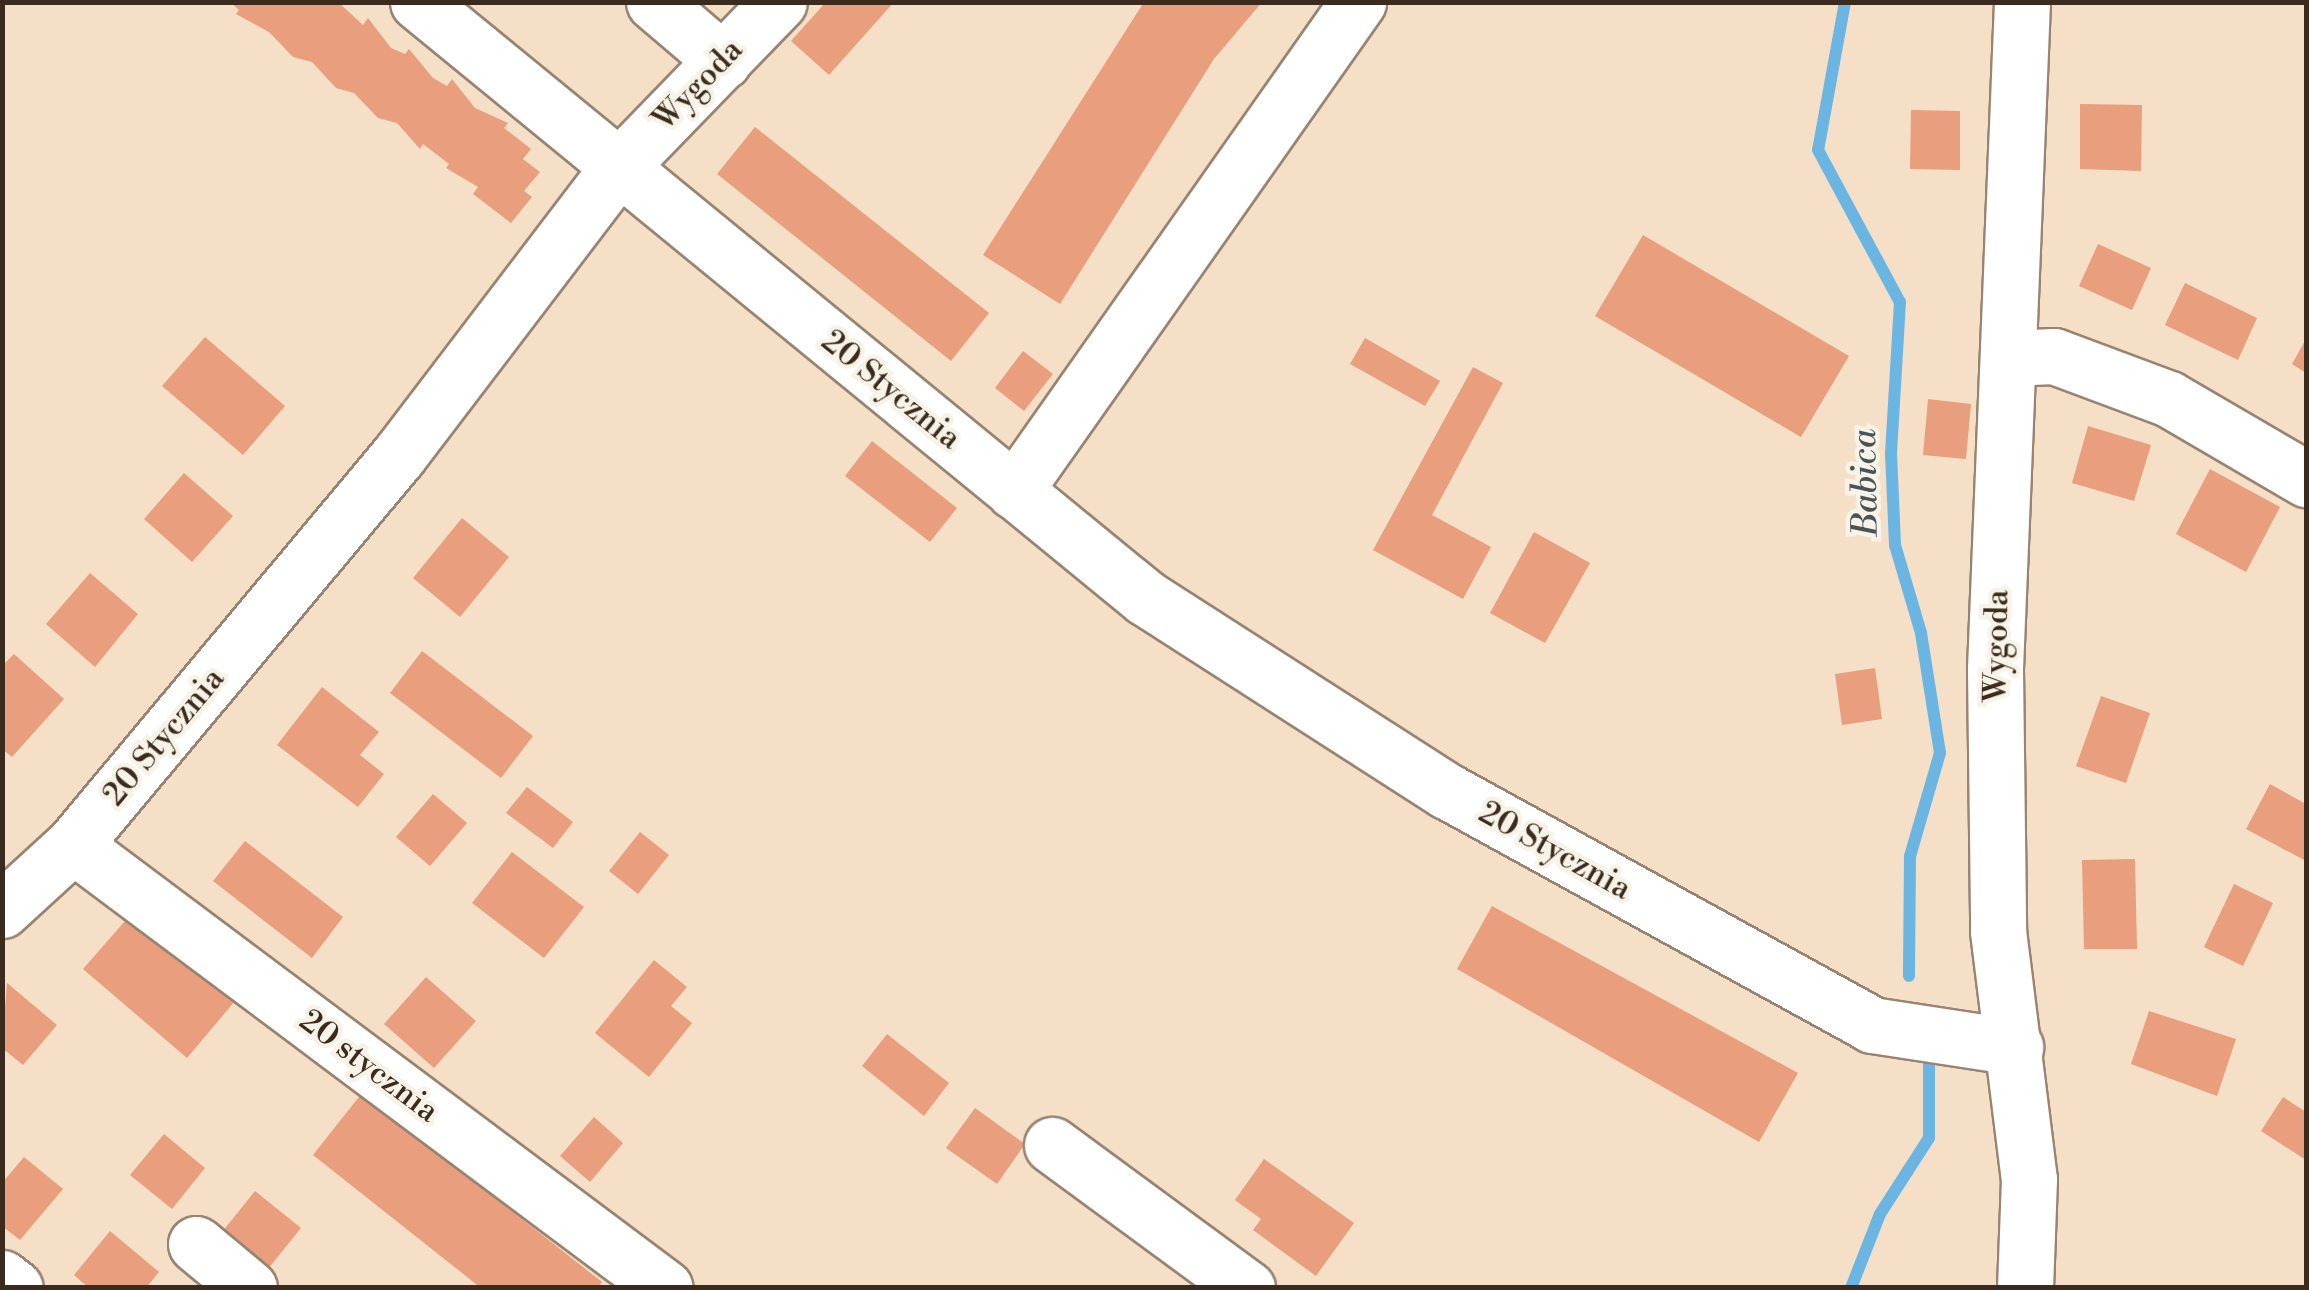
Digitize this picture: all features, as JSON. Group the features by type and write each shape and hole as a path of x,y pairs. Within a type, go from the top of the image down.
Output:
{"street":[{"path":"418,2 618,168"},
{"path":"654,2 723,61"},
{"name":"Wygoda","path":"618,168 779,2"},
{"path":"1014,491 1358,2"},
{"name":"Wygoda","path":"2022,2 1995,670 1998,930 2029,1178 2025,1288"},
{"name":"20 Stycznia","path":"2,910 73,845 399,456 618,168 1146,598 1447,791 1872,1026 2015,1047"},
{"path":"2008,358 2054,356 2169,399 2306,479"},
{"name":"20 stycznia","path":"73,845 665,1288"},
{"path":"1052,1145 1247,1288"},
{"path":"196,1244 249,1288"},
{"path":"2,1278 15,1288"}],"building":[{"path":"230,2 338,2 363,25 368,18 391,48 405,54 409,49 433,78 447,86 452,79 475,108 508,123 504,128 531,149 523,159 540,172 524,191 532,197 511,223 473,194 478,187 446,168 449,164 423,144 420,149 397,123 378,118 354,93 336,88 312,62 293,57 269,32 236,14 239,10"},
{"path":"826,2 894,2 829,75 791,41"},
{"path":"1144,2 1262,2 1214,59 1060,304 983,255"},
{"path":"2080,104 2142,105 2141,171 2080,169"},
{"path":"1911,110 1960,111 1960,170 1910,169"},
{"path":"755,127 989,313 951,361 717,174"},
{"path":"1643,235 1849,356 1801,437 1595,316"},
{"path":"2098,244 2151,268 2132,310 2079,286"},
{"path":"2185,283 2257,318 2238,360 2165,325"},
{"path":"205,337 285,406 243,455 162,386"},
{"path":"1365,338 1440,381 1425,406 1350,364"},
{"path":"2306,339 2306,373 2292,364"},
{"path":"1023,351 1053,374 1024,411 995,388"},
{"path":"1473,367 1503,383 1432,515 1491,547 1463,599 1373,550"},
{"path":"1928,399 1971,404 1966,459 1923,455"},
{"path":"2088,426 2151,445 2134,501 2072,483"},
{"path":"872,441 957,508 930,542 845,476"},
{"path":"2210,469 2280,507 2246,572 2176,534"},
{"path":"184,473 233,516 192,562 144,519"},
{"path":"462,518 509,557 460,617 413,578"},
{"path":"1534,532 1590,563 1545,643 1490,613"},
{"path":"90,573 138,614 95,667 46,624"},
{"path":"422,651 533,736 501,778 390,693"},
{"path":"14,654 64,699 12,757 2,749 2,666"},
{"path":"1875,668 1882,719 1842,725 1835,674"},
{"path":"322,687 379,732 360,755 384,774 358,807 277,745"},
{"path":"2101,696 2150,713 2126,783 2076,766"},
{"path":"2270,784 2306,804 2306,861 2246,829"},
{"path":"527,787 573,822 553,848 506,813"},
{"path":"433,794 467,823 430,866 396,837"},
{"path":"640,832 669,855 638,894 609,871"},
{"path":"245,841 343,917 312,958 213,881"},
{"path":"512,852 584,907 544,958 472,903"},
{"path":"2135,859 2137,949 2084,949 2082,860"},
{"path":"2234,884 2273,903 2243,966 2204,947"},
{"path":"1492,906 1798,1073 1759,1142 1457,969"},
{"path":"132,913 235,1001 187,1058 83,969"},
{"path":"654,960 687,987 671,1006 692,1023 649,1077 595,1033"},
{"path":"426,977 476,1021 434,1068 384,1024"},
{"path":"7,983 57,1025 23,1065 2,1048"},
{"path":"2149,1011 2236,1039 2217,1096 2131,1064"},
{"path":"887,1034 949,1083 924,1116 862,1066"},
{"path":"362,1093 602,1282 598,1288 481,1288 313,1155"},
{"path":"2283,1097 2306,1112 2306,1160 2261,1131"},
{"path":"975,1108 1025,1144 997,1184 946,1148"},
{"path":"594,1117 623,1143 590,1182 560,1156"},
{"path":"164,1134 205,1168 172,1209 130,1175"},
{"path":"24,1157 63,1189 20,1240 2,1226 2,1183"},
{"path":"1264,1159 1354,1223 1316,1276 1253,1230 1261,1219 1235,1200"},
{"path":"255,1191 301,1228 264,1274 218,1237"},
{"path":"110,1231 159,1272 146,1288 89,1288 74,1275"}],"waterway":[{"name":"Babica","path":"1845,2 1818,150 1900,302 1891,453 1895,545 1921,633 1940,753 1910,856 1909,976"},
{"name":"Babica","path":"1851,1288 1880,1214 1929,1138 1929,1064"}]}
